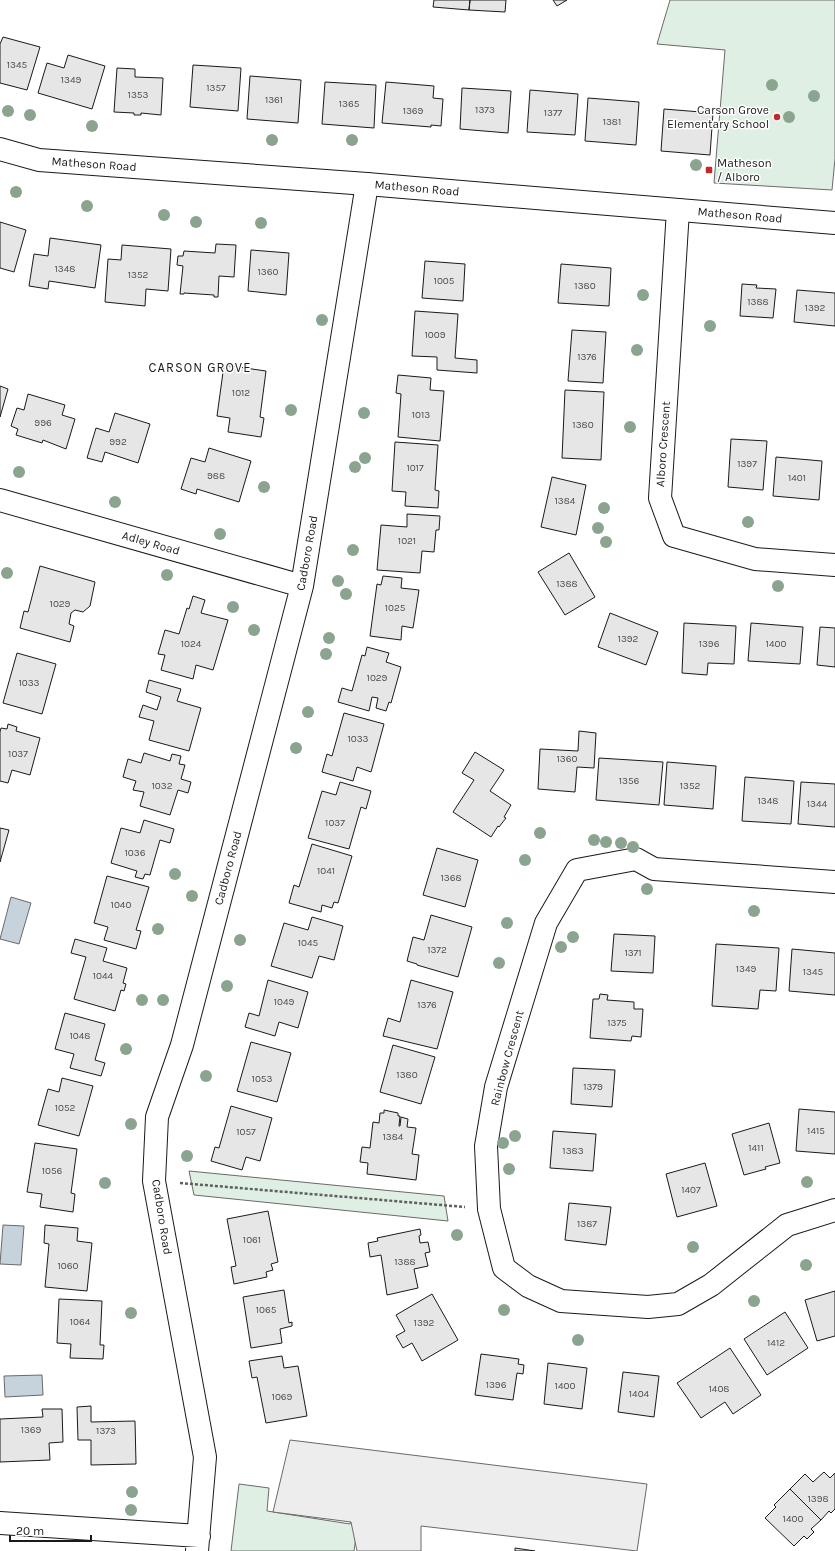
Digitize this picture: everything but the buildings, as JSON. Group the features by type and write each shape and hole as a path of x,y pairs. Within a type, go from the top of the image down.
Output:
{"street":[{"name":"Matheson Road","path":"0,149 39,160 367,184 835,223"},
{"name":"Cadboro Road","path":"198,1543 205,1457 154,1181 157,1117 182,1045 302,586 367,184"},
{"name":"Alboro Crescent","path":"678,210 660,498 674,536 755,559 835,566"},
{"name":"Adley Road","path":"0,500 302,586"},
{"name":"Rainbow Crescent","path":"835,882 654,869 636,860 577,870 546,923 496,1087 486,1146 489,1209 504,1268 528,1286 561,1301 648,1307 678,1304 711,1285 787,1225 835,1210"},
{"path":"0,1523 198,1543"}],"path":[{"path":"154,1181 489,1209"}],"green space":[{"name":"Carson Grove Elementary School","path":"670,0 835,0 835,159 832,190 714,183 725,50 657,44"},
{"path":"189,1171 444,1196 448,1221 194,1195"},
{"path":"239,1484 269,1488 267,1511 350,1524 355,1500 356,1537 354,1551 231,1551"}],"shaded area":[{"path":"11,897 31,903 19,944 0,939"},
{"path":"3,1225 24,1226 21,1265 0,1264"},
{"path":"42,1375 43,1395 5,1397 4,1376"},
{"path":"290,1440 647,1484 637,1551 421,1526 421,1551 357,1551 351,1522 273,1512"}],"place":[{"name":"Carson Grove Elementary School","path":"777,117"},
{"name":"Matheson / Alboro","path":"709,170"}],"district":[{"name":"CARSON GROVE","path":"200,367"}]}
